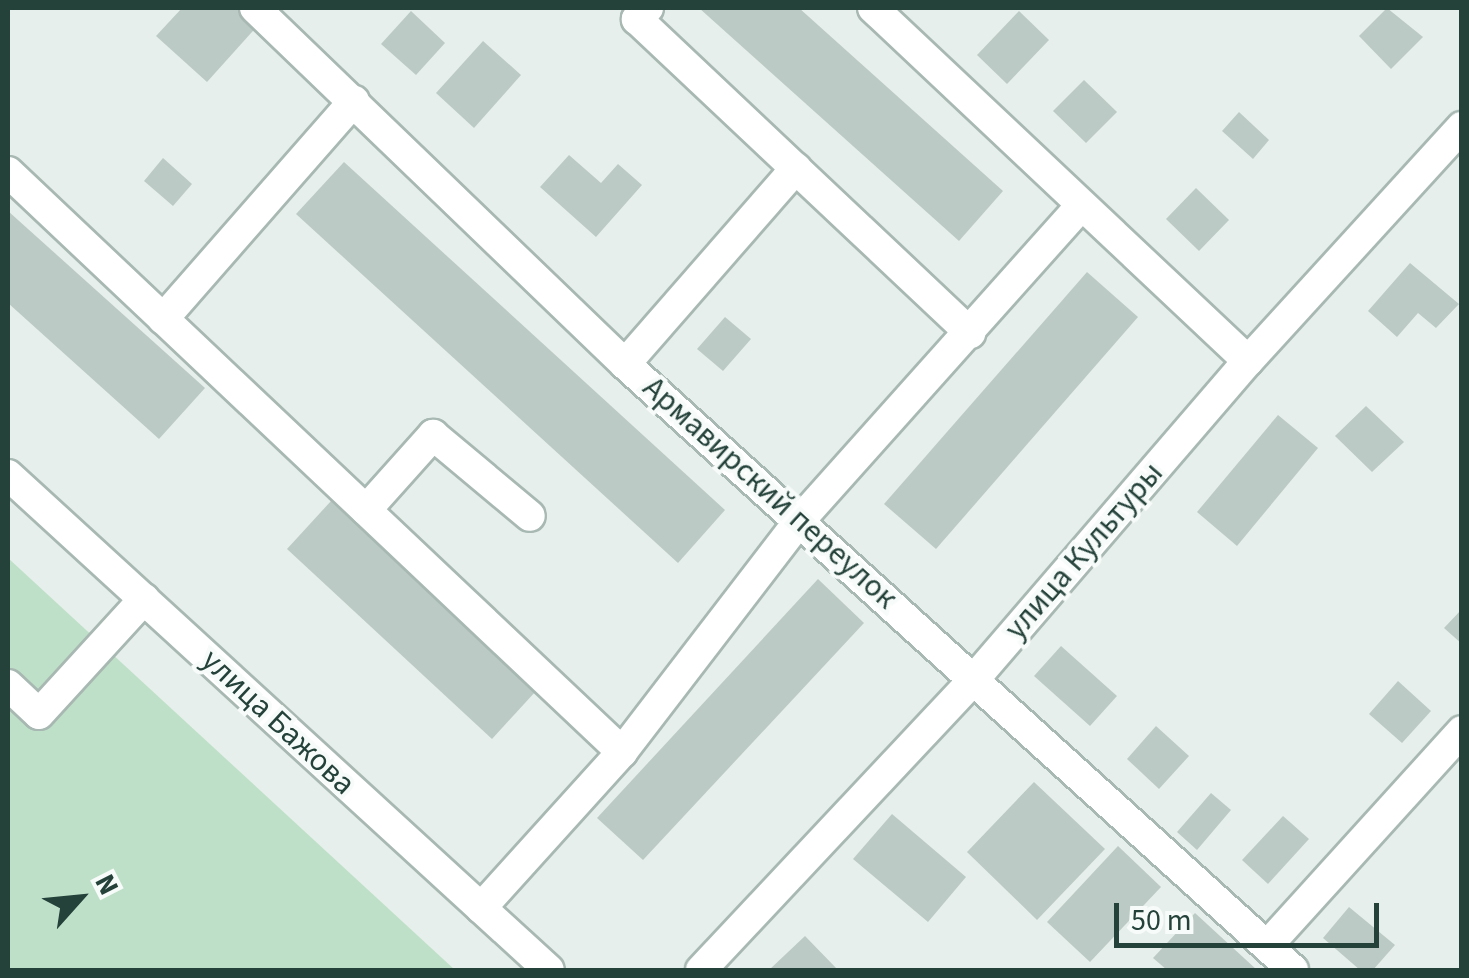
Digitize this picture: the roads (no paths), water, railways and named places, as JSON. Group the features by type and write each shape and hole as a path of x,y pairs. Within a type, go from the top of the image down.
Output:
{"street":[{"name":"Армавирский переулок","path":"254,8 625,364 976,677 1293,970"},
{"path":"648,8 637,19 970,333"},
{"path":"873,8 1248,361"},
{"path":"164,319 354,102"},
{"name":"улица Культуры","path":"701,970 976,677 1248,361 1462,126"},
{"path":"625,364 796,168"},
{"path":"8,172 622,752"},
{"path":"481,908 622,752 800,520 1081,206"},
{"path":"366,510 433,435 530,516"},
{"name":"улица Бажова","path":"8,475 549,970"},
{"path":"8,685 39,714 144,599"},
{"path":"1267,946 1462,731"}]}
